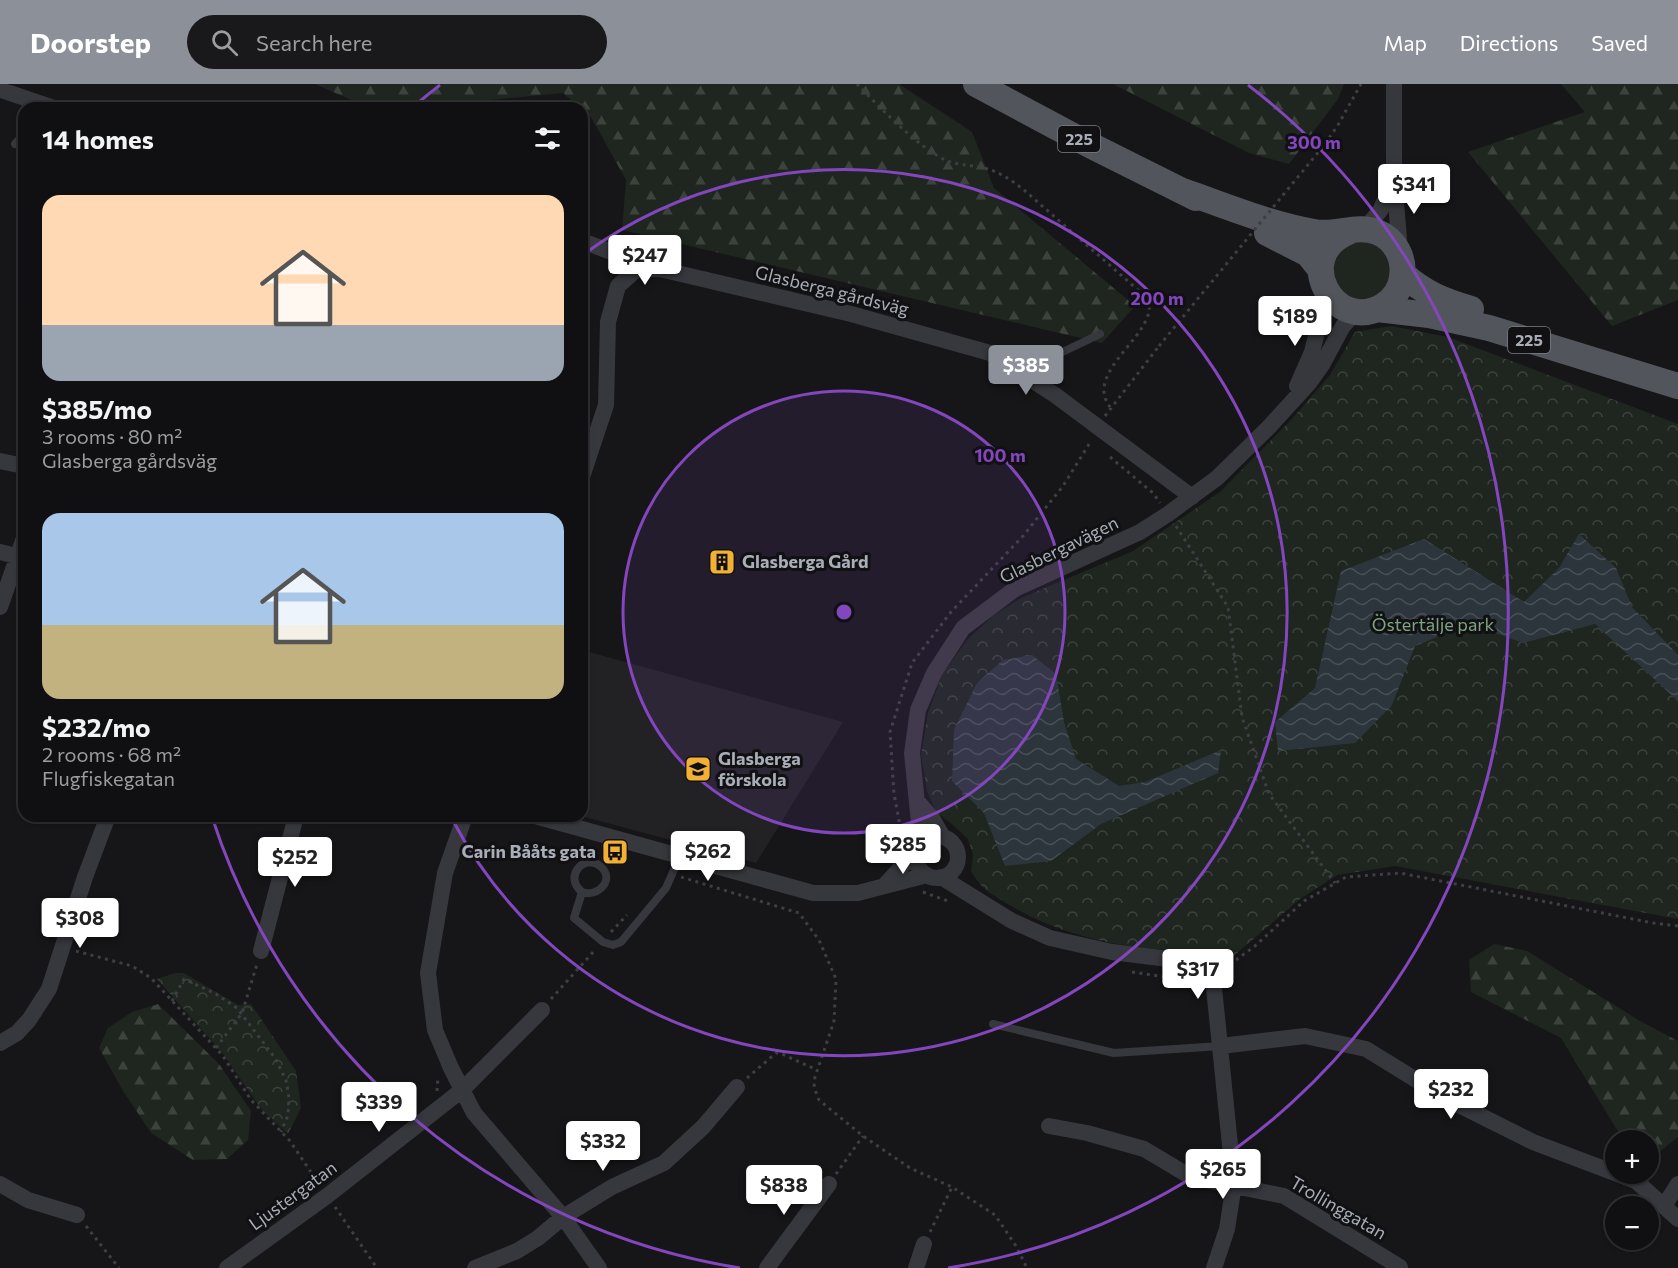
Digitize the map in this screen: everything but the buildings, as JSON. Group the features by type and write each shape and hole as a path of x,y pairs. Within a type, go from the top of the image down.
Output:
{"main road":[{"name":"225","path":"976,84 1088,144 1297,247 1308,254 1336,303 1367,310 1429,315 1489,328 1678,386"},
{"name":"225","path":"1183,191 1286,227 1318,233 1356,230 1377,232 1389,239 1401,265 1414,285 1442,300 1540,334 1678,375"},
{"path":"1323,281 1323,255 1330,243 1356,230"},
{"path":"1367,310 1395,295 1401,265"}],"street":[{"path":"1394,84 1394,178 1401,265"},
{"path":"0,87 4,91 36,102"},
{"path":"1356,230 1380,212 1394,178"},
{"name":"Glasberga gårdsväg","path":"588,243 650,269 660,269 851,314 990,353 1099,426 1192,497"},
{"path":"588,459 606,405 608,322 618,286 637,269 650,269"},
{"name":"Glasbergavägen","path":"1285,408 1303,376 1312,352 1323,281"},
{"name":"Glasbergavägen","path":"919,849 918,802 912,753 918,710 934,673 963,628 1015,589 1140,532 1217,478 1268,429 1310,382 1343,326 1367,310"},
{"path":"0,461 18,465"},
{"path":"0,552 18,556"},
{"path":"0,607 11,573 18,562"},
{"path":"918,802 932,818 943,837"},
{"path":"0,1043 23,1027 50,988 85,877 106,822"},
{"path":"261,951 294,822"},
{"path":"463,822 445,873 428,973 435,1030 474,1113 563,1217 599,1268"},
{"path":"557,822 813,893 858,893 951,872 957,863"},
{"path":"883,887 931,836 943,837 949,839 957,850 957,863 974,896"},
{"path":"919,849 918,867 974,896 1012,921 1050,938 1112,952 1208,964 1213,978 1234,1184 1227,1229 1214,1268"},
{"name":"Ljustergatan","path":"226,1268 327,1196 462,1090 542,1010"},
{"path":"1221,1046 1305,1036 1366,1049 1447,1099 1533,1142 1636,1181 1678,1219"},
{"path":"475,1268 517,1251 538,1238 563,1217 612,1187 664,1163 703,1127 737,1087"},
{"name":"Trollinggatan","path":"1049,1126 1087,1133 1144,1149 1191,1177 1284,1196 1400,1267"},
{"path":"0,1184 28,1200 77,1215"},
{"path":"767,1268 830,1184"},
{"path":"1664,1206 1678,1184"},
{"path":"916,1268 924,1244"}],"lane":[{"path":"15,144 18,141"},
{"path":"1021,372 1100,334"},
{"path":"582,892 574,918 603,942 613,945 621,942 666,888 680,856"},
{"path":"993,1024 1114,1053 1221,1046"}],"path":[{"path":"857,84 935,155 960,165 988,169 1005,176 1024,190 1146,297 1150,303 1149,316 1114,366 1104,388 1105,400 1111,408"},
{"path":"897,856 898,820 890,732 912,663 951,612 1023,536 1064,486 1111,408 1158,346 1325,144 1361,84"},
{"path":"1108,456 1153,493 1228,607 1242,717 1269,794 1335,883 1346,877 1400,873 1678,926"},
{"path":"672,874 799,913 819,939 836,979 834,1021 817,1070 814,1087 819,1100 863,1136 910,1168 952,1187 995,1215 1016,1246 1027,1268"},
{"path":"63,947 146,973 223,1056 251,1100 290,1141 377,1268"},
{"path":"216,1048 242,1013 261,951"},
{"path":"172,1001 184,979 225,999 242,1013 275,1058 286,1080 290,1106 281,1132"},
{"path":"737,1087 776,1053 817,1070"},
{"path":"438,1076 436,1091 445,1103"},
{"path":"830,1184 863,1136"},
{"path":"924,1244 952,1187"},
{"path":"77,1215 119,1268"}],"shaded area":[{"name":"Glasberga förskola","path":"588,652 843,722 756,863 588,818"}],"green space":[{"path":"315,84 899,84 972,132 994,188 1135,306 1102,343 622,230 626,180 588,114 588,102 574,102 563,93 484,102 356,102"},
{"path":"1113,84 1344,84 1338,99 1289,164 1249,153"},
{"path":"1561,84 1678,84 1678,300 1612,326 1468,152 1585,112"},
{"path":"1356,241 1368,241 1379,246 1387,254 1392,271 1390,283 1379,296 1368,301 1356,301 1345,296 1337,288 1332,277 1332,265 1337,254 1345,246"},
{"name":"Östertälje park","path":"1391,326 1448,337 1678,424 1678,919 1395,866 1337,875 1300,899 1223,965 1216,955 1206,951 1179,952 1144,948 1079,935 1038,920 988,892 971,871 973,855 968,839 936,812 927,791 921,755 928,713 942,675 967,640 994,615 1021,598 1133,551 1220,492 1291,420 1330,375 1355,332"},
{"path":"1494,944 1527,951 1640,1021 1678,1041 1678,1137 1659,1152 1659,1130 1617,1130 1561,1038 1471,992 1469,960"},
{"path":"175,973 184,973 238,1005 251,1004 296,1071 301,1108 288,1134 261,1109 224,1055 157,979"},
{"path":"158,1004 219,1064 251,1111 248,1140 227,1159 193,1160 151,1133 99,1048 108,1028 132,1012"}],"water":[{"path":"1579,534 1616,568 1632,607 1678,655 1678,701 1595,624 1523,643 1470,624 1415,646 1392,705 1355,743 1278,751 1275,722 1315,688 1341,571 1424,539 1524,602 1559,568"},
{"path":"1032,655 1056,674 1064,722 1076,759 1119,786 1145,782 1221,750 1218,773 1101,824 1051,861 1005,866 984,813 952,781 954,730 977,683 1003,660"}],"place":[{"name":"Glasberga Gård","path":"722,562"},
{"name":"Glasberga förskola","path":"698,769"},
{"name":"Carin Bååts gata","path":"615,852"}]}
